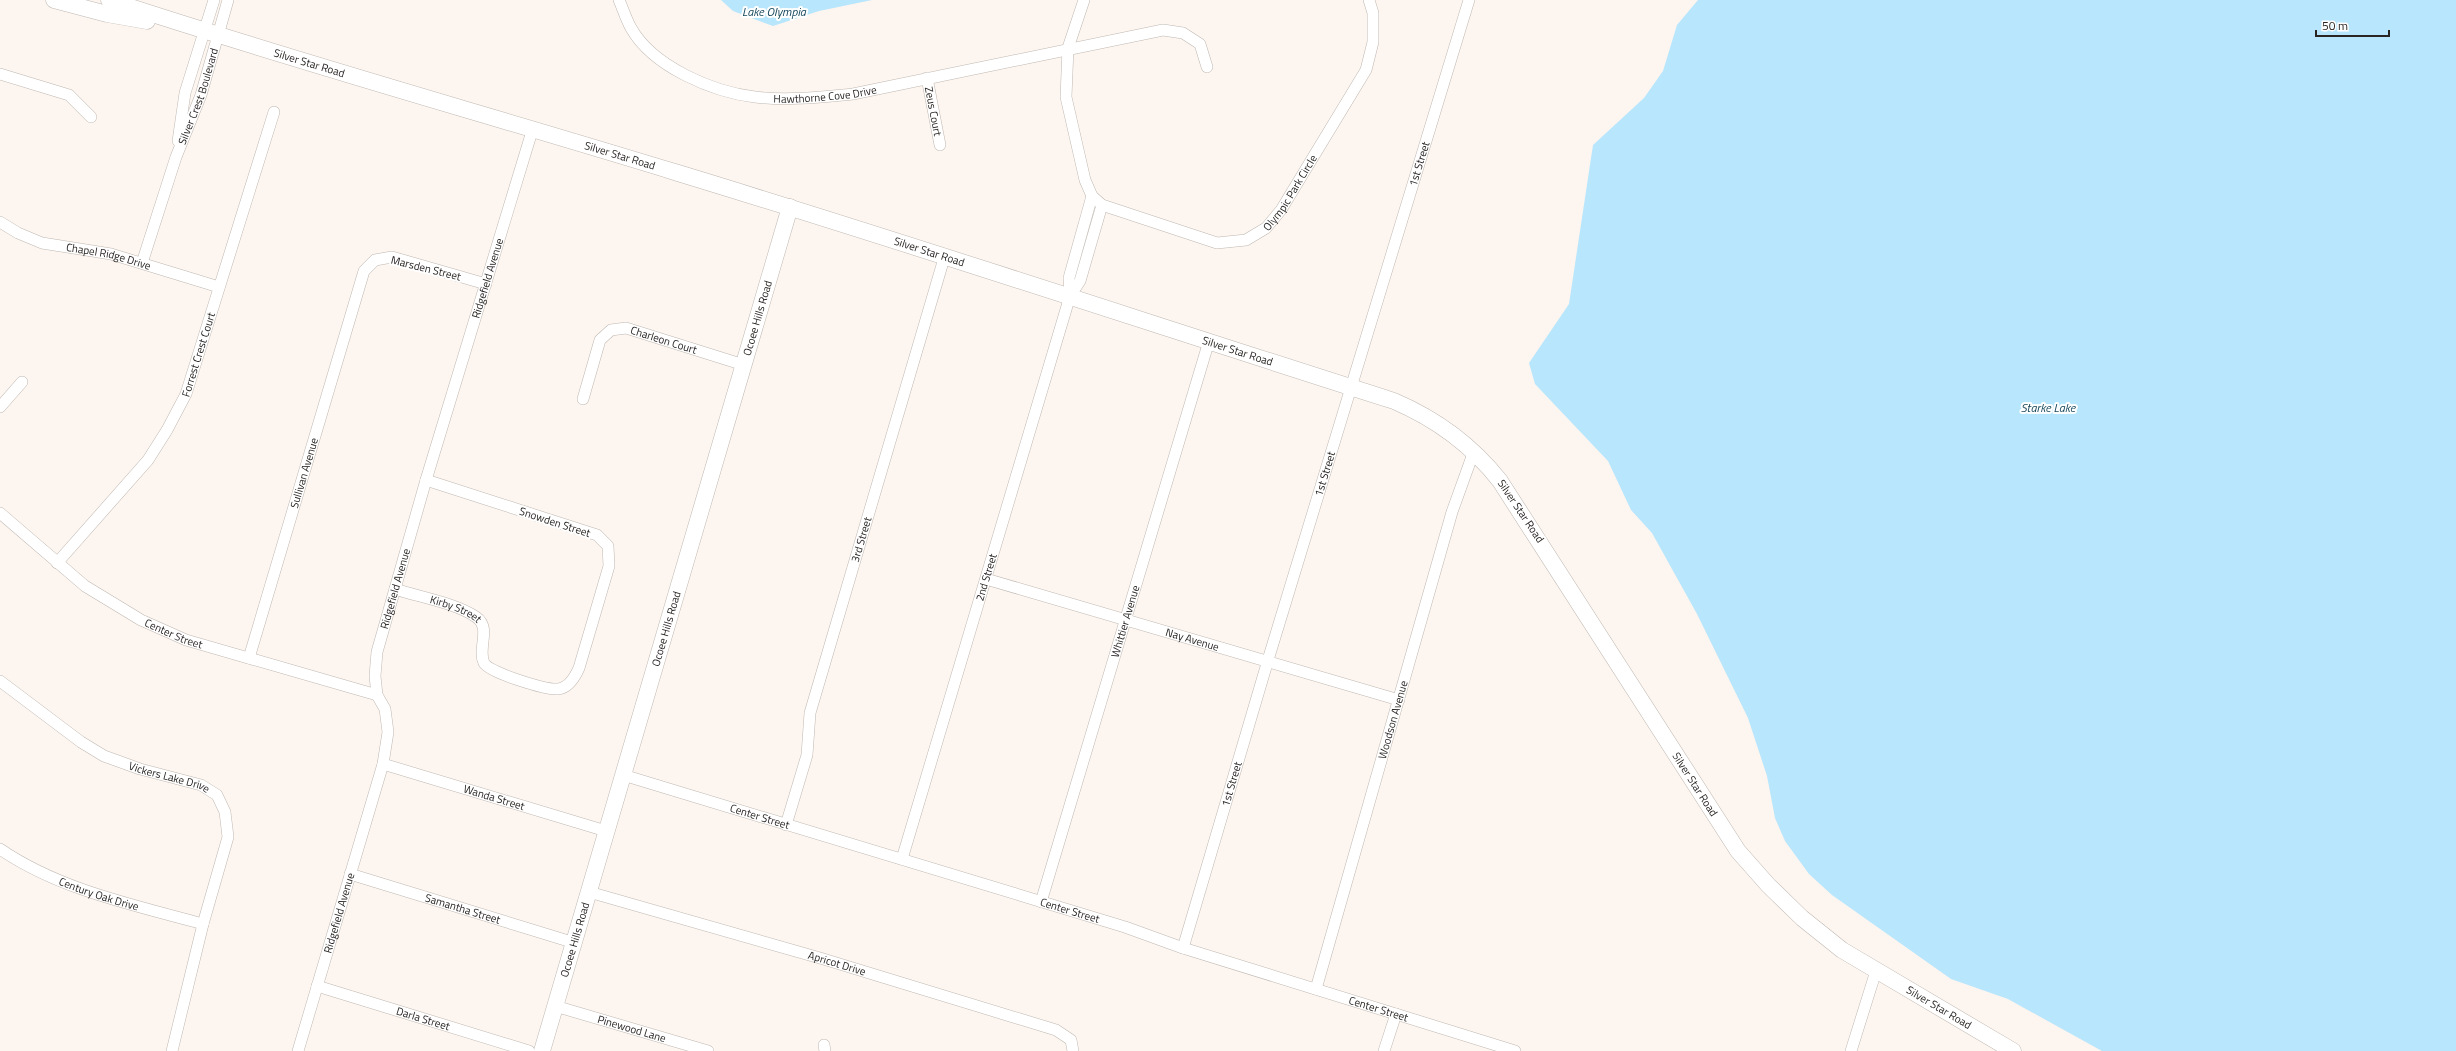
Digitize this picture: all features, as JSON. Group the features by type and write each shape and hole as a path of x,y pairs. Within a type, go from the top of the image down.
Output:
{"main road":[{"name":"Silver Star Road","path":"54,0 107,14 211,33"},
{"name":"Silver Star Road","path":"109,0 211,33 533,128 945,255 1351,388 1418,412 1456,436 1474,451 1490,467 1516,501 1738,851 1768,885 1802,918 1842,950 2004,1048"},
{"name":"Ocoee Hills Road","path":"542,1051 575,943 606,831 790,207"}],"street":[{"path":"211,33 214,0"},
{"path":"211,33 228,0"},
{"name":"Hawthorne Cove Drive","path":"619,0 632,29 650,51 678,72 718,88 755,97 808,98 853,94 1068,48 1163,30 1183,34 1200,44 1207,68"},
{"name":"Olympic Park Circle","path":"1084,0 1068,48 1066,97 1085,180 1092,196 1102,205 1217,242 1246,240 1266,228 1281,210 1366,70 1373,42 1373,13 1369,0"},
{"name":"1st Street","path":"1183,948 1268,660 1469,0"},
{"name":"Silver Crest Boulevard","path":"176,157 185,92 211,33"},
{"name":"Silver Crest Boulevard","path":"142,263 176,157 201,95 211,33"},
{"path":"0,74 69,95 91,117"},
{"name":"Zeus Court","path":"927,78 940,145"},
{"name":"Forrest Crest Court","path":"57,564 148,460 167,430 186,394 274,112"},
{"name":"Ridgefield Avenue","path":"298,1051 383,764 388,732 387,716 377,695 375,676 377,652 426,480 533,128"},
{"path":"1070,296 1069,278 1092,196"},
{"path":"1070,296 1080,281 1102,205"},
{"name":"Chapel Ridge Drive","path":"0,222 18,233 42,243 111,254 219,287"},
{"name":"3rd Street","path":"786,825 807,755 810,713 945,255"},
{"name":"Marsden Street","path":"359,288 364,271 375,260 392,257 486,284"},
{"name":"Sullivan Avenue","path":"249,658 359,288"},
{"name":"2nd Street","path":"902,859 1070,296"},
{"name":"Charleon Court","path":"583,399 600,340 611,330 626,328 744,365"},
{"name":"Whittier Avenue","path":"1041,902 1209,341"},
{"path":"0,407 22,382"},
{"name":"Woodson Avenue","path":"1316,989 1452,512 1474,451"},
{"name":"Snowden Street","path":"426,480 597,535 608,546 609,566 579,668 573,680 559,689 543,686"},
{"name":"Center Street","path":"0,513 57,564 85,586 141,620 186,640 377,695"},
{"name":"Nay Avenue","path":"986,579 1268,660 1399,700"},
{"name":"Kirby Street","path":"395,589 466,611 478,618 485,633 481,650 485,664 495,672 543,686"},
{"name":"Vickers Lake Drive","path":"0,681 81,742 104,756 140,769 201,785 217,795 224,812 228,837 203,924 172,1051"},
{"name":"Wanda Street","path":"383,764 606,831"},
{"name":"Center Street","path":"623,775 1041,902 1183,948 1515,1051"},
{"name":"Century Oak Drive","path":"0,848 56,878 104,897 203,924"},
{"name":"Samantha Street","path":"350,874 575,943"},
{"name":"Apricot Drive","path":"589,892 820,958 1056,1030 1071,1040 1073,1051"},
{"path":"1852,1051 1876,971"},
{"name":"Darla Street","path":"317,986 529,1051"},
{"name":"Pinewood Lane","path":"555,1006 708,1051"},
{"path":"1384,1051 1396,1014"}],"water":[{"name":"Lake Olympia","path":"721,0 872,0 819,11 773,26 733,11"},
{"name":"Starke Lake","path":"1698,0 2456,0 2456,1051 2102,1051 2008,999 1951,979 1832,895 1809,874 1785,841 1775,818 1767,776 1748,718 1697,614 1652,533 1631,510 1608,461 1535,384 1529,363 1569,304 1593,145 1644,98 1663,71 1677,25"}]}
